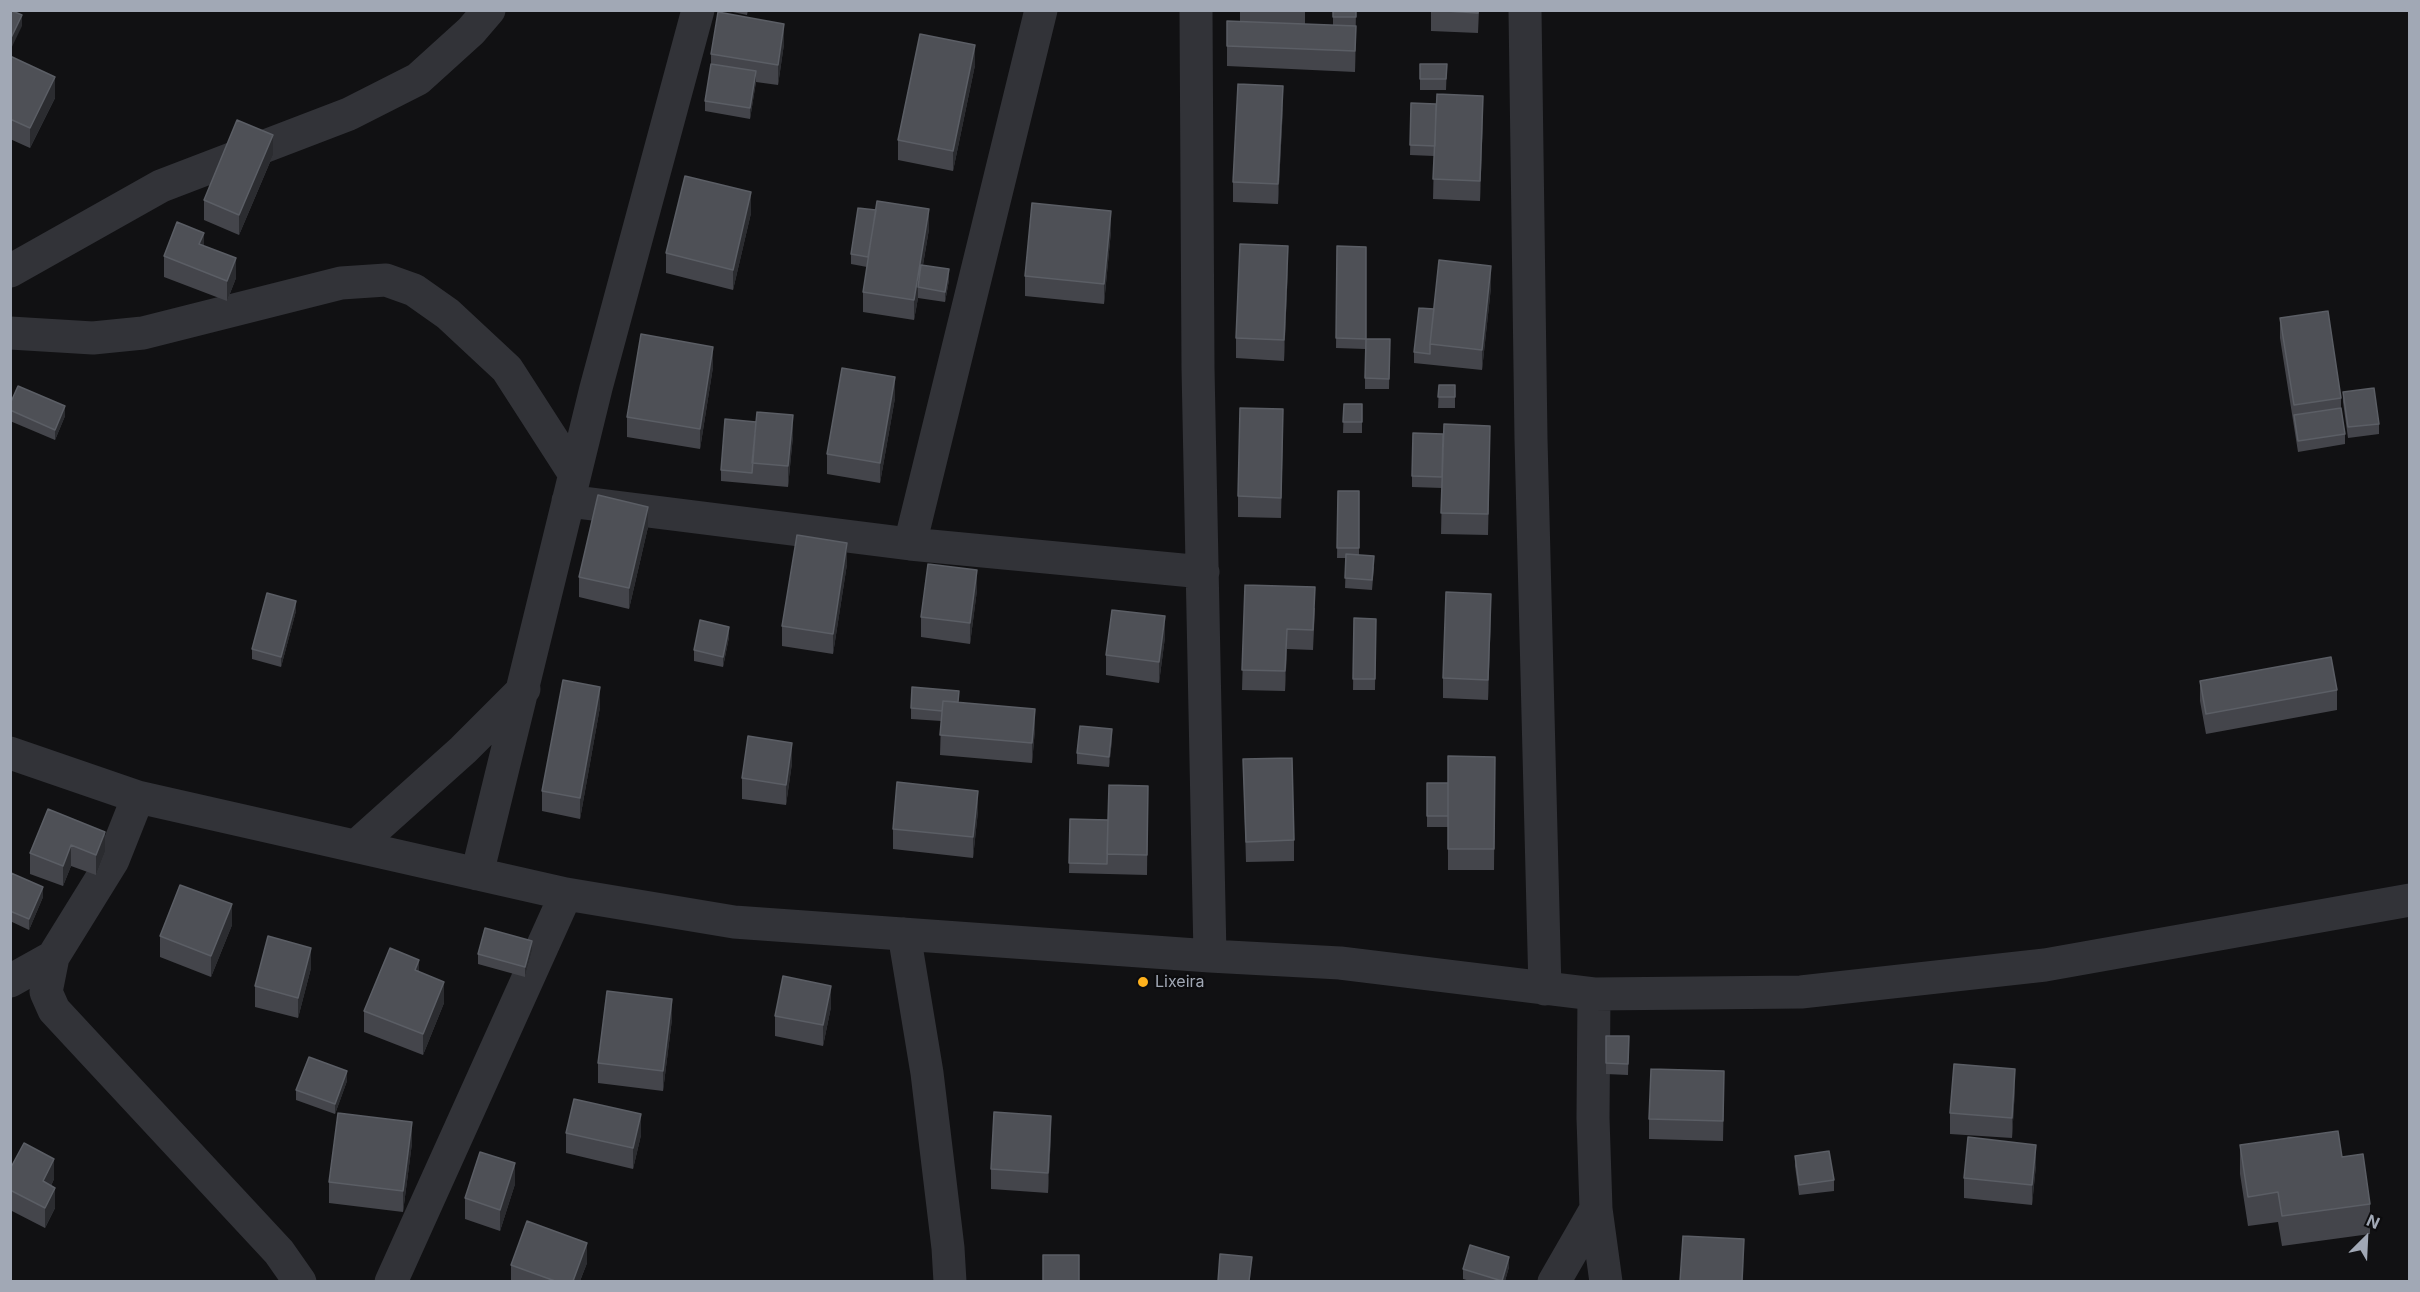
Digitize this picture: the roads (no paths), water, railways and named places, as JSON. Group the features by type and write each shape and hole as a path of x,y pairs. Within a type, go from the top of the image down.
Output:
{"street":[{"path":"10,271 161,186 349,114 418,79 471,31 489,10"},
{"path":"477,874 524,689 571,487 698,10"},
{"path":"910,544 1041,10"},
{"path":"1196,10 1198,368 1210,956"},
{"path":"1525,10 1531,439 1545,989"},
{"path":"10,333 93,338 143,333 341,283 386,280 414,290 448,314 507,369 571,487"},
{"path":"571,487 910,544 1203,572"},
{"path":"356,846 463,750 524,689"},
{"path":"10,753 138,797 566,894 734,922 1340,963 1594,994 1801,992 2046,965 2409,900"},
{"path":"138,797 113,860 53,957 46,992 54,1010 279,1252 300,1281"},
{"path":"391,1281 566,894"},
{"path":"904,934 927,1072 950,1281"},
{"path":"10,981 53,957"},
{"path":"1594,994 1593,1118 1596,1209 1606,1281"},
{"path":"1554,1281 1596,1209"}],"place":[{"name":"Lixeira","path":"1143,982"}]}
